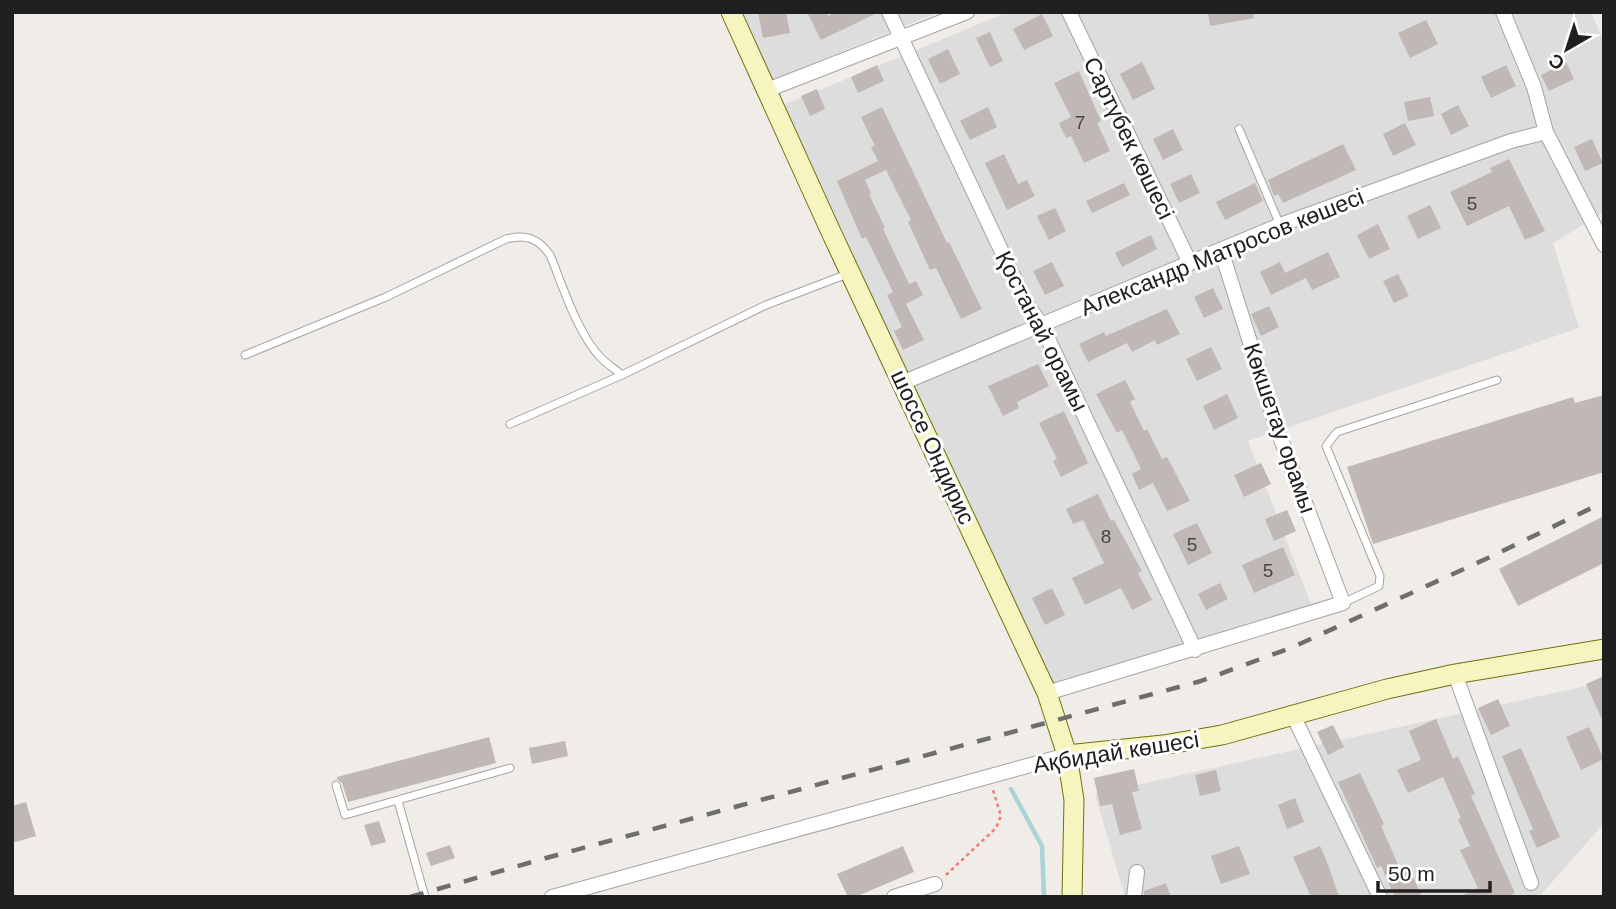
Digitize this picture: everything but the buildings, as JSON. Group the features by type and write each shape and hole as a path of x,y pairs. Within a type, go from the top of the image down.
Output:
{"main road":[{"name":"шоссе Ондирис","path":"731,12 1047,693 1068,755 1074,800 1072,897"},
{"name":"Ақбидай көшесі","path":"1068,755 1163,745 1222,735 1292,713 1387,689 1455,674 1604,649"}],"street":[{"name":"Қостанай орамы","path":"889,12 1026,303 1042,326 1195,650"},
{"path":"767,90 967,12"},
{"name":"Сартүбек көшесі","path":"1069,12 1190,263"},
{"path":"1503,12 1534,87 1546,132 1604,245"},
{"name":"Александр Матросов көшесі","path":"902,383 1280,225 1511,141 1546,132"},
{"name":"Көкшетау орамы","path":"1221,250 1279,434 1343,603"},
{"path":"1047,693 1343,603"},
{"path":"1455,674 1531,883"},
{"path":"1292,713 1380,897"},
{"name":"Ақбидай көшесі","path":"552,897 1068,755"},
{"path":"1134,897 1137,872"},
{"path":"899,896 935,884"}],"lane":[{"path":"1239,129 1280,225"},
{"path":"245,355 386,298 506,239 520,236 533,238 543,245 590,343 600,357 622,375"},
{"path":"509,424 622,375 766,305 850,273"},
{"path":"1343,603 1379,586 1380,576 1326,446 1337,432 1497,380"},
{"path":"336,785 345,815 510,768"},
{"path":"398,801 425,897"}],"path":[{"path":"935,884 996,828 1001,816 988,776"}],"shaded area":[{"path":"729,12 939,12 762,84"},
{"path":"1008,12 1591,12 1604,42 1604,212 1553,243 1579,328 1248,441 1314,612 1054,688 781,106"},
{"path":"1604,682 1604,823 1539,897 1125,897 1095,794"}],"waterway":[{"path":"1011,789 1042,846 1044,897"}],"railway":[{"path":"410,897 1201,681 1293,647 1604,502"}]}
